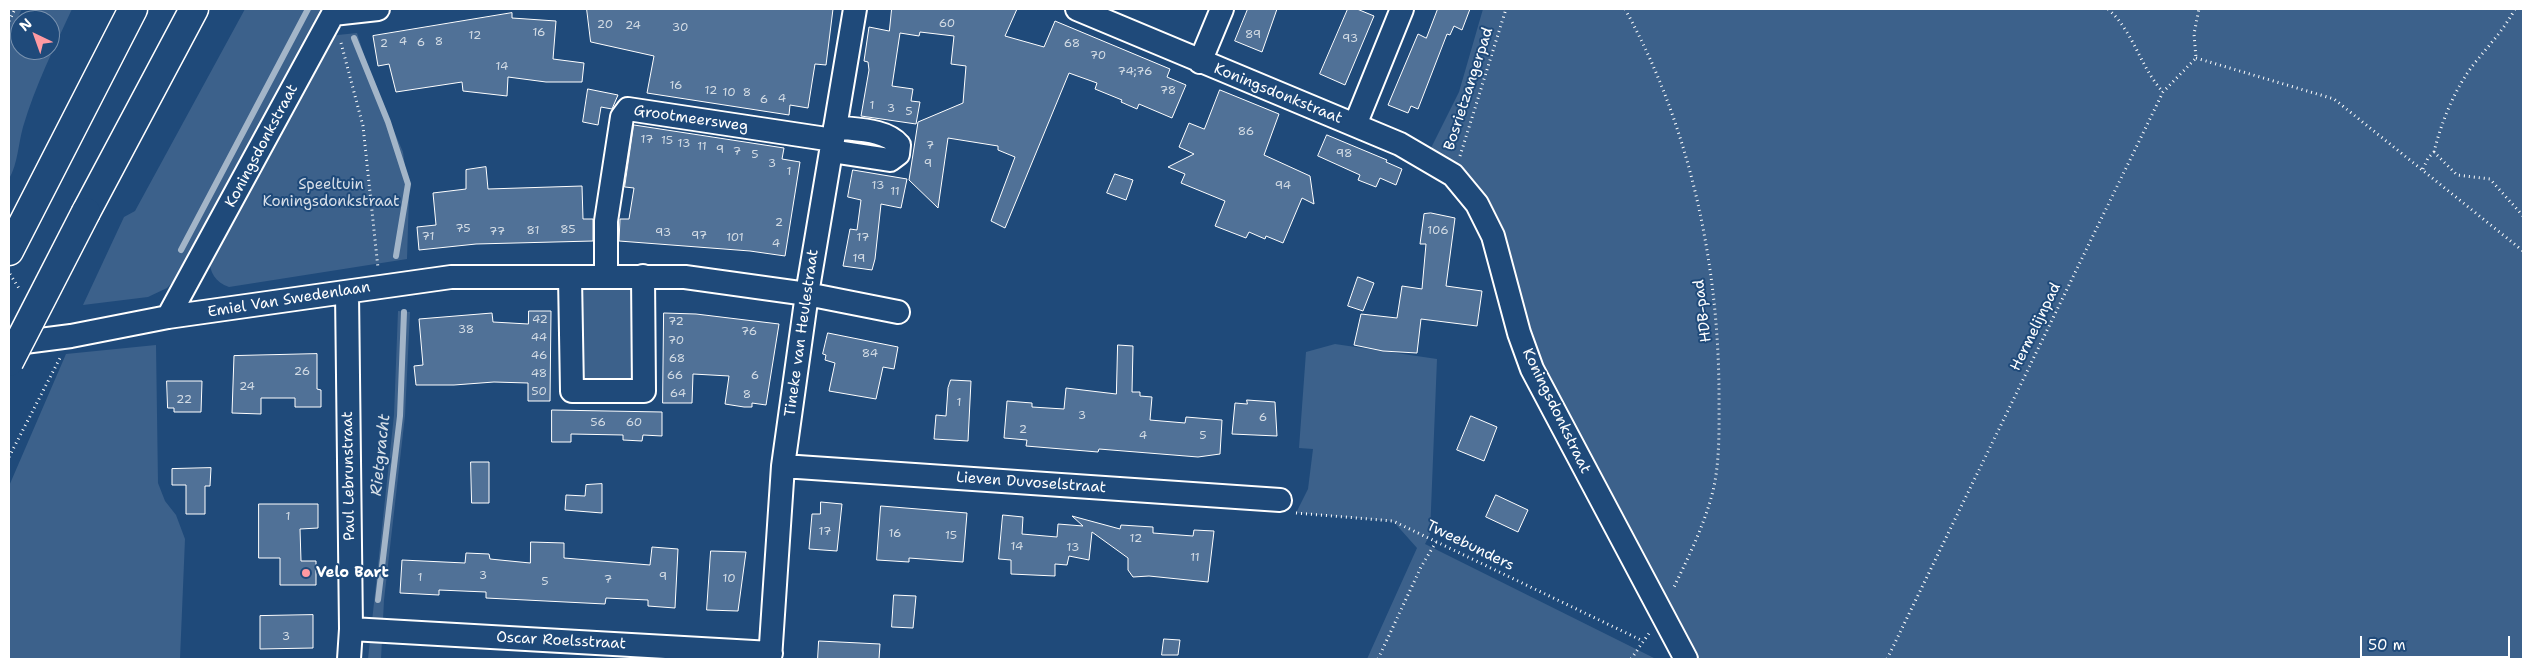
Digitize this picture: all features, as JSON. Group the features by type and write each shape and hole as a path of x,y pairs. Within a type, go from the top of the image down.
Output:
{"highway":[{"path":"9,251 133,9"},
{"path":"9,362 194,9"}],"street":[{"path":"333,14 378,9"},
{"name":"Tineke van Heulestraat","path":"771,656 783,466 806,294 855,9"},
{"name":"Koningsdonkstraat","path":"1077,9 1400,144 1453,175 1477,204 1493,236 1519,333 1532,369 1661,616 1686,659"},
{"name":"Koningsdonkstraat","path":"1200,62 1222,9"},
{"name":"Koningsdonkstraat","path":"1355,125 1402,9"},
{"name":"Koningsdonkstraat","path":"168,318 333,14"},
{"name":"Grootmeersweg","path":"606,277 606,221 622,117 628,109 833,139"},
{"path":"570,277 572,391 644,391 643,276"},
{"name":"Emiel Van Swedenlaan","path":"9,344 71,336 168,318 451,277 685,277 806,294 898,312"},
{"name":"Paul Lebrunstraat","path":"347,292 351,629 349,659"},
{"name":"Lieven Duvoselstraat","path":"783,466 1280,500"},
{"name":"Oscar Roelsstraat","path":"351,629 771,656"}],"path":[{"path":"9,21 15,9"},
{"name":"Bosrietzangerpad","path":"1453,175 1506,9"},
{"name":"HDB-pad","path":"1625,9 1658,78 1682,146 1704,229 1719,344 1719,439 1713,490 1696,540 1661,616"},
{"path":"2108,9 2121,20 2155,83 2163,92"},
{"path":"2199,9 2194,34 2196,58 2334,99 2423,169 2523,252"},
{"path":"2423,169 2428,158 2434,152 2441,124 2472,66 2504,29 2515,9"},
{"path":"333,14 363,126 380,286"},
{"name":"Hermelijnpad","path":"1887,659 2163,92 2196,58"},
{"path":"2434,152 2457,175 2490,179 2523,216"},
{"path":"9,457 71,336"},
{"name":"Tweebunders","path":"1280,500 1296,513 1393,521 1643,641 1631,659"},
{"path":"1378,659 1421,567 1436,542"}],"green space":[{"path":"9,9 22,9 10,10 10,60 48,60 23,127 14,167 9,179"},
{"path":"33,9 72,9 60,35 60,10 32,10"},
{"path":"245,9 328,9 189,265 167,288 148,297 83,305 124,217 135,211"},
{"path":"1483,9 2523,9 2523,659 1694,659 1540,365 1501,232 1430,150 1459,92"},
{"name":"Speeltuin Koningsdonkstraat","path":"357,33 372,80 403,152 409,195 407,259 229,287 224,285 214,276 209,258 328,36"},
{"path":"584,285 632,285 634,380 581,382 579,289"},
{"path":"398,311 410,312 405,416 384,600 381,659 368,659 394,415"},
{"path":"1335,344 1437,359 1430,534 1425,544 1656,659 1367,659 1417,548 1393,521 1296,513 1308,489 1313,449 1299,448 1306,352"},
{"path":"156,345 158,483 165,501 176,515 185,539 180,659 9,659 9,486 66,354"}],"building":[{"path":"587,9 833,9 826,65 815,64 808,108 790,105 789,115 647,93 654,56 591,42"},
{"path":"892,9 1017,9 1005,36 1044,47 1055,21 1170,69 1167,77 1186,85 1172,118 1139,104 1137,109 1121,102 1122,100 1095,89 1097,83 1069,73 1005,228 991,221 1015,157 998,150 998,146 948,138 938,208 909,180 918,122 963,103 966,66 951,64 954,36 920,32 919,36 900,33 892,86 913,89 911,101 920,102 916,124 861,116 869,70 868,62 864,61 869,27 889,31"},
{"path":"1248,9 1277,9 1262,52 1235,41"},
{"path":"1348,9 1357,9 1374,16 1345,85 1320,74"},
{"path":"1438,9 1470,9 1462,30 1454,26 1450,35 1447,34 1418,109 1411,106 1408,113 1388,105 1418,34 1426,38"},
{"path":"512,13 512,18 556,21 553,59 584,63 582,82 546,82 508,77 507,96 463,91 462,82 396,92 389,64 378,66 373,36"},
{"path":"588,89 618,95 612,109 601,107 598,125 583,122"},
{"path":"1220,90 1279,114 1264,155 1310,176 1314,204 1302,198 1283,243 1266,236 1265,239 1249,232 1246,238 1215,226 1225,201 1181,183 1185,174 1168,167 1194,154 1179,147 1189,123 1204,129"},
{"path":"634,125 784,148 782,159 800,162 785,256 750,251 619,241 620,219 629,219 634,188 625,187"},
{"path":"1327,135 1387,160 1386,162 1402,169 1396,185 1380,178 1376,187 1358,180 1360,175 1318,156"},
{"path":"486,167 488,189 582,186 583,219 593,219 593,241 476,244 419,250 417,227 436,225 433,193 466,189 466,170"},
{"path":"853,170 907,179 901,208 881,204 872,270 843,266 850,229 857,230 861,200 848,197"},
{"path":"1115,174 1133,180 1126,200 1107,193"},
{"path":"1431,213 1455,218 1446,286 1482,291 1477,326 1421,319 1417,353 1383,351 1354,345 1361,314 1397,318 1402,286 1422,289 1426,244 1420,244 1424,214"},
{"path":"1358,277 1374,283 1363,311 1348,306"},
{"path":"529,311 551,311 550,401 528,401 528,383 494,382 416,385 414,366 423,365 419,319 492,313 493,322 528,324"},
{"path":"664,313 696,314 779,324 766,405 752,403 752,407 744,407 725,404 729,376 693,374 692,403 663,403"},
{"path":"828,333 898,347 894,369 883,367 876,399 829,391 835,363 825,360 826,355 823,354"},
{"path":"1118,345 1133,346 1132,392 1140,392 1140,396 1152,397 1150,420 1185,423 1186,417 1222,420 1220,454 1198,457 1099,449 1098,452 1026,446 1027,440 1004,438 1007,401 1032,403 1032,407 1064,409 1066,388 1116,394"},
{"path":"317,354 317,389 321,390 321,407 295,407 295,398 261,398 261,414 232,413 234,356"},
{"path":"951,380 971,381 968,441 934,439 936,415 946,416 948,388"},
{"path":"167,381 202,381 201,412 174,412 174,408 168,408"},
{"path":"1247,400 1275,402 1277,436 1232,434 1235,403 1247,404"},
{"path":"552,410 662,412 662,436 643,435 642,441 623,440 623,435 571,434 571,442 552,442"},
{"path":"1471,416 1497,427 1484,461 1457,450"},
{"path":"471,462 489,462 489,503 472,503"},
{"path":"211,468 210,486 205,486 205,514 186,514 186,485 172,485 172,469"},
{"path":"602,484 602,513 565,510 566,495 585,496 586,485"},
{"path":"1496,495 1528,510 1518,532 1486,517"},
{"path":"821,502 842,504 837,551 809,549 812,514 820,514"},
{"path":"259,504 318,504 318,528 300,529 301,561 316,561 316,585 280,585 280,558 259,558"},
{"path":"881,506 967,513 963,562 909,558 909,562 877,560"},
{"path":"1003,515 1023,517 1022,534 1057,537 1058,524 1083,526 1072,516 1120,529 1121,525 1153,527 1153,533 1193,536 1194,530 1214,531 1208,582 1149,576 1133,577 1128,570 1128,558 1092,532 1089,560 1069,556 1067,565 1055,564 1055,576 1011,574 1011,560 999,559"},
{"path":"531,542 564,543 564,558 650,565 652,547 678,549 675,608 648,606 648,600 606,598 605,604 486,598 486,592 439,590 439,595 400,593 402,560 465,563 466,553 489,554 490,559 530,563"},
{"path":"711,551 746,552 738,611 707,610"},
{"path":"894,595 916,596 913,628 892,627"},
{"path":"313,615 313,648 260,649 260,616"},
{"path":"1164,639 1180,640 1178,655 1162,655"},
{"path":"819,641 880,644 879,659 818,659"}],"waterway":[{"path":"181,250 308,9"},
{"path":"354,38 388,122 408,184 396,256"},
{"name":"Rietgracht","path":"378,600 400,416 404,312"}],"place":[{"name":"Velo Bart","path":"306,573"}]}
